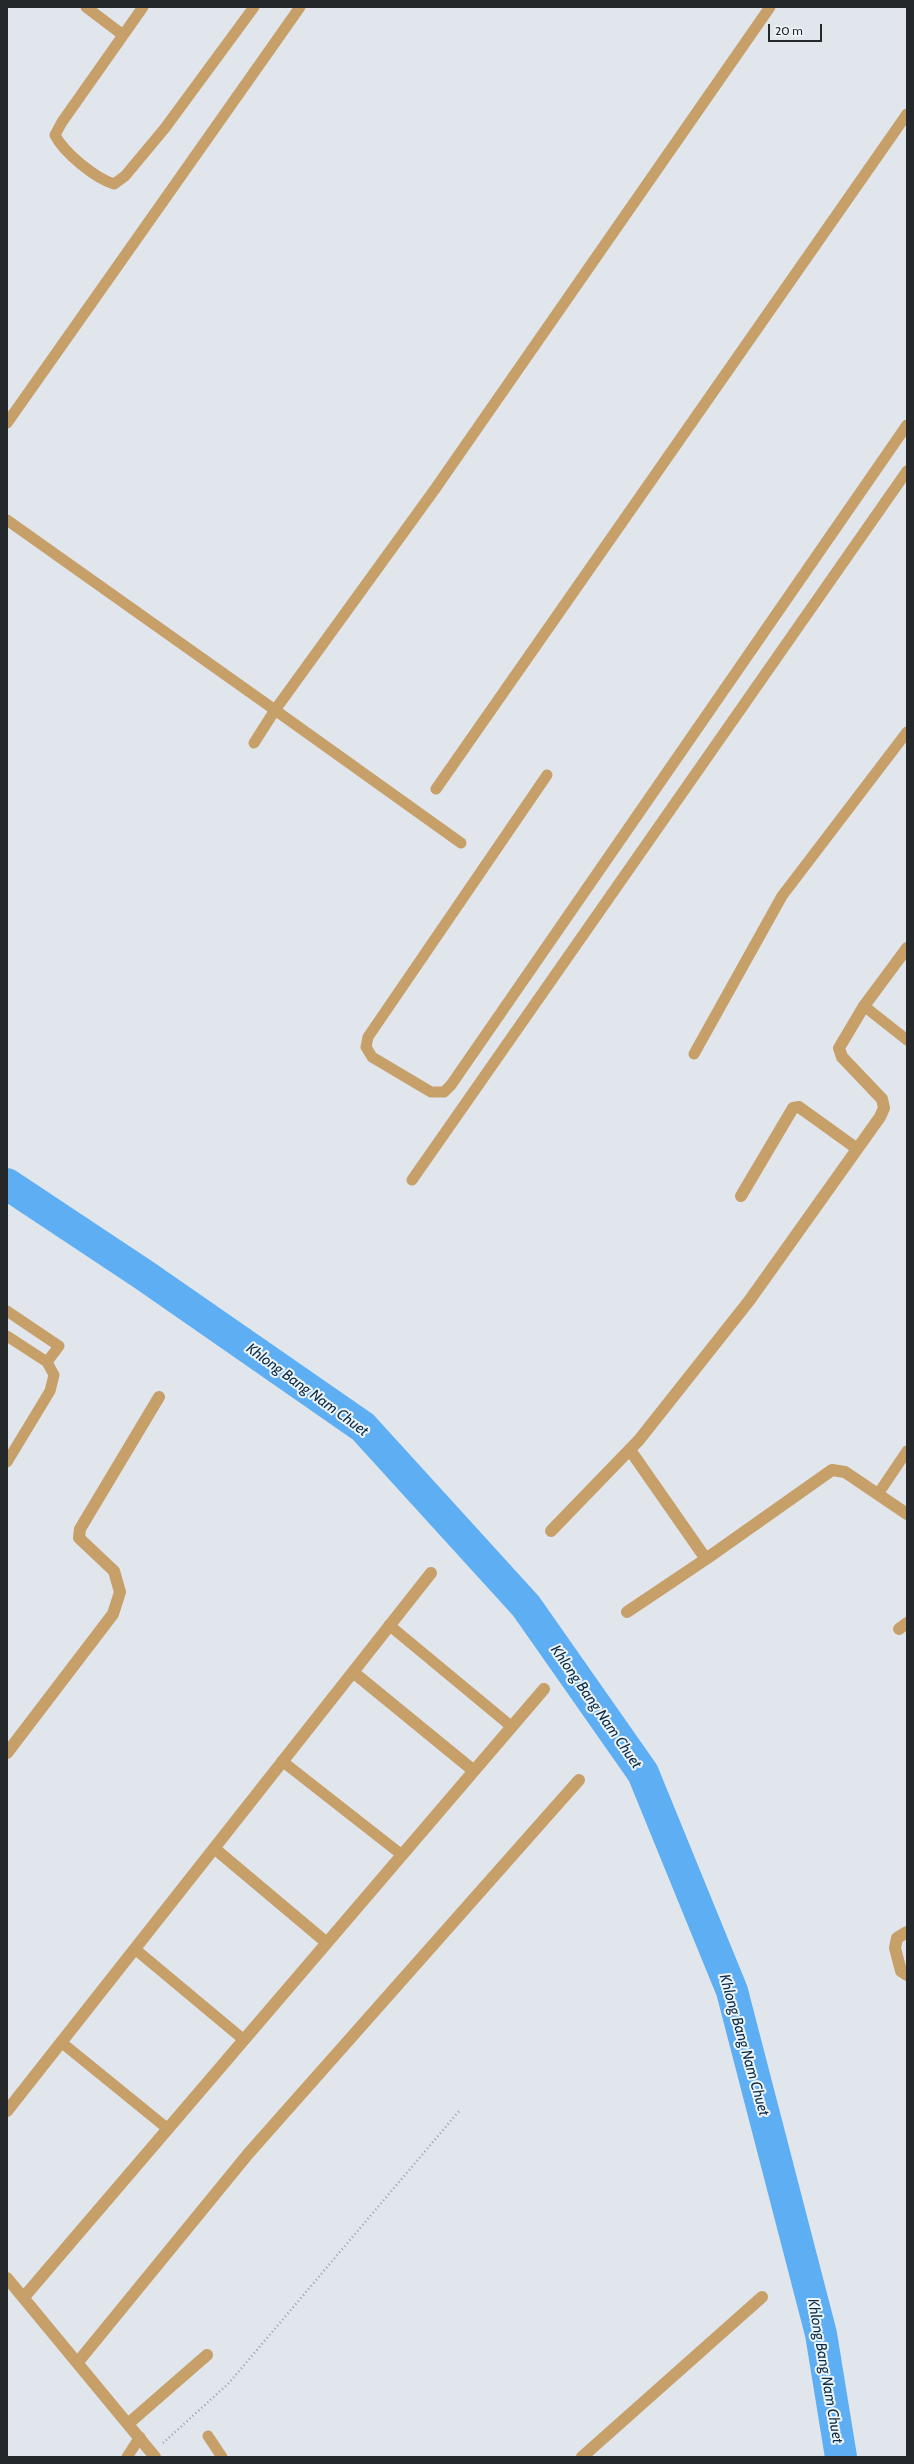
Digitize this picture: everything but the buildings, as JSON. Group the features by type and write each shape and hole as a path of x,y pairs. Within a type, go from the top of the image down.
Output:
{"street":[{"path":"551,1531 630,1450 749,1301 884,1108 882,1100 842,1057 839,1048 864,1006 907,948"},
{"path":"741,1196 793,1108 799,1107 856,1148"},
{"path":"7,1753 113,1614 120,1592 114,1571 79,1538 80,1529 159,1397"},
{"path":"630,1450 706,1559"},
{"path":"627,1612 706,1559 832,1470 845,1472 907,1514"},
{"path":"7,2111 430,1573"},
{"path":"353,1672 474,1771"},
{"path":"24,2296 544,1690"},
{"path":"78,2362 248,2154 579,1780"},
{"path":"214,1848 327,1943"},
{"path":"907,1932 897,1938 895,1948 901,1971 907,1975"},
{"path":"7,2278 24,2296 129,2423 153,2455"},
{"path":"582,2457 762,2297"},
{"path":"129,2423 207,2355"}],"lane":[{"path":"86,7 123,35"},
{"path":"143,7 62,122 55,135 60,147 103,180 114,184 125,176 165,128 254,7"},
{"path":"7,423 300,7"},
{"path":"254,744 275,710 435,489 770,7"},
{"path":"436,789 907,114"},
{"path":"547,775 368,1037 366,1047 372,1057 431,1092 444,1092 450,1085 907,425"},
{"path":"412,1180 907,471"},
{"path":"7,520 461,843"},
{"path":"694,1054 782,896 907,732"},
{"path":"864,1006 907,1040"},
{"path":"7,1311 59,1346 47,1362"},
{"path":"7,1336 47,1362 54,1375 50,1391 7,1462"},
{"path":"878,1494 907,1451"},
{"path":"389,1625 512,1727"},
{"path":"282,1761 402,1854"},
{"path":"135,1949 244,2040"},
{"path":"62,2042 168,2129"},
{"path":"208,2436 222,2457"},
{"path":"127,2457 140,2437"}],"path":[{"path":"153,2455 229,2384 460,2110"}],"waterway":[{"name":"Khlong Bang Nam Chuet","path":"7,1184 144,1275 363,1427 526,1606 643,1773 732,1991 821,2334 841,2457"}]}
